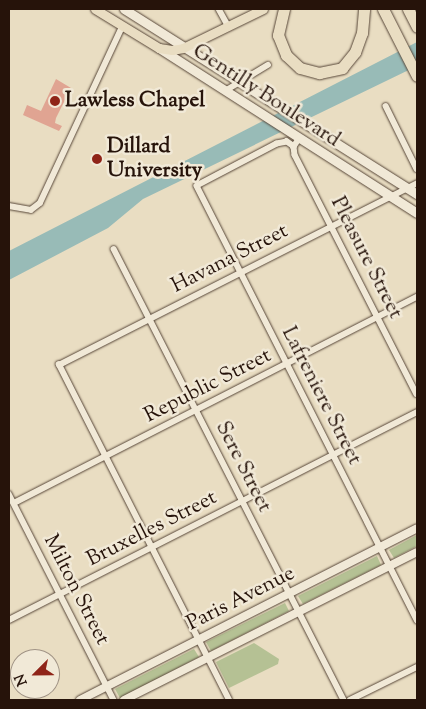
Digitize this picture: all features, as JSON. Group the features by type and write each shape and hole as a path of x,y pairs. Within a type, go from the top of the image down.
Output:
{"highway":[{"path":"284,9 278,24 280,43 292,62 311,72 335,71 349,61 360,42 364,9"},
{"path":"383,9 417,76"},
{"path":"408,9 417,27"},
{"path":"414,9 417,14"}],"main road":[{"name":"Gentilly Boulevard","path":"95,9 417,212"},
{"name":"Gentilly Boulevard","path":"124,9 331,142 417,194"},
{"path":"159,48 183,48 263,9"}],"street":[{"path":"220,9 228,27"},
{"path":"9,206 31,210 40,203 122,27"},
{"path":"225,91 268,65"},
{"path":"386,106 417,169"},
{"path":"294,146 298,136"},
{"name":"Lafreniere Street","path":"294,146 287,142 277,144 197,186 417,620"},
{"name":"Pleasure Street","path":"294,146 332,226 417,394"},
{"name":"Havana Street","path":"104,456 59,365 417,183"},
{"name":"Sere Street","path":"114,249 344,700"},
{"name":"Republic Street","path":"14,503 417,297"},
{"name":"Bruxelles Street","path":"9,620 417,412"},
{"path":"104,456 229,700"},
{"name":"Milton Street","path":"9,494 114,700"},
{"name":"Paris Avenue","path":"80,700 417,528"},
{"name":"Paris Avenue","path":"124,700 417,552"},
{"path":"350,700 417,667"}],"green space":[{"path":"417,535 417,546 394,558 389,550"},
{"path":"377,556 381,565 303,604 298,596"},
{"path":"285,603 289,611 211,651 206,642"},
{"path":"254,643 279,659 278,664 229,688 216,662"},
{"path":"194,649 199,657 120,698 115,689"}],"water":[{"path":"417,42 417,66 143,199 108,228 9,280 9,251"}],"building":[{"name":"Lawless Chapel","path":"56,79 71,88 56,118 55,123 62,126 59,131 23,115 27,105 41,111"}],"place":[{"name":"Lawless Chapel","path":"55,101"},
{"name":"Dillard University","path":"97,159"}]}
